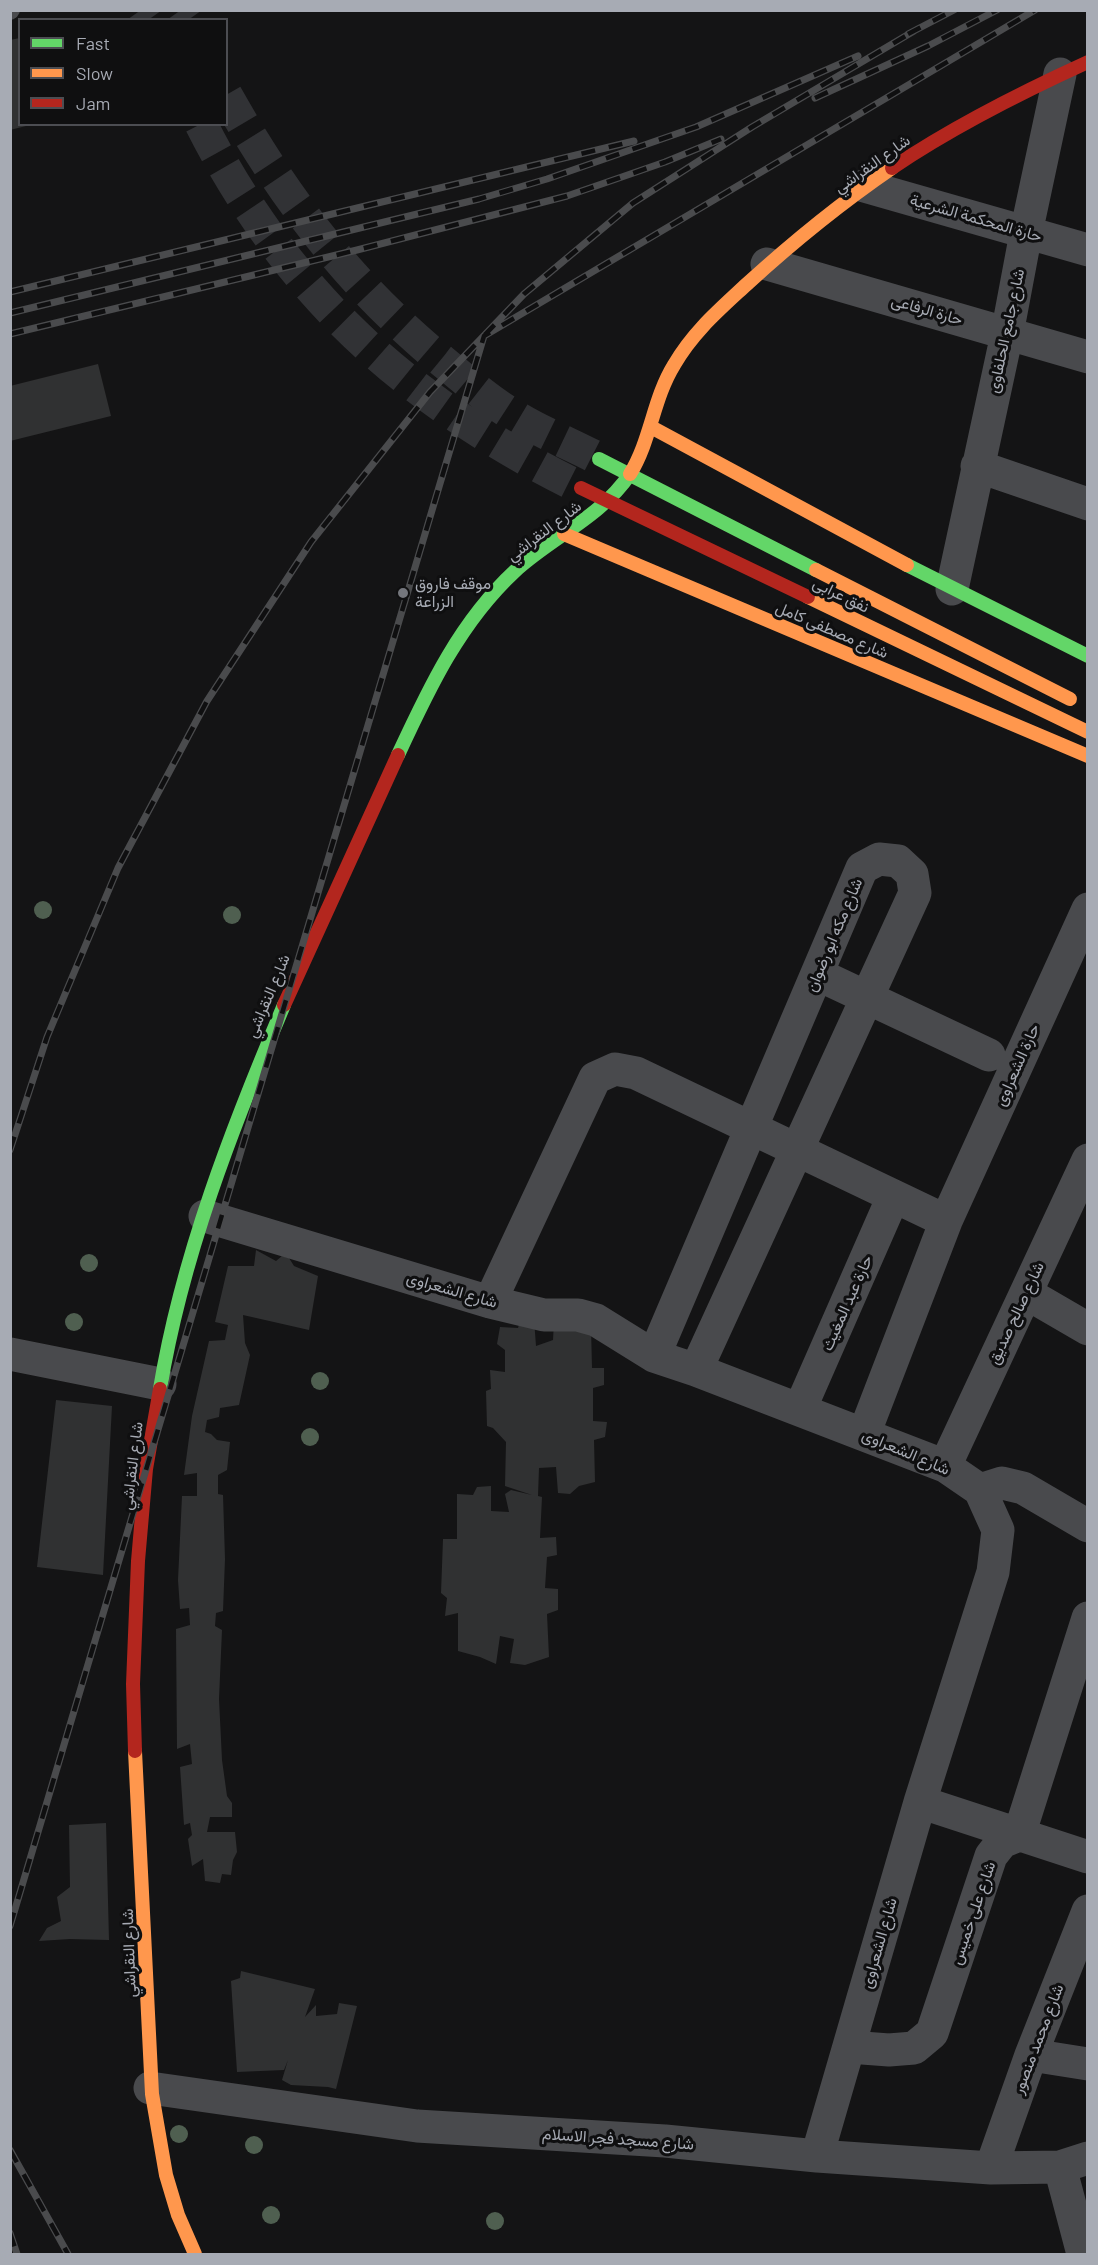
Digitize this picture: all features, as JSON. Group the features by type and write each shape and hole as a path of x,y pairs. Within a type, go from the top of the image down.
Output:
{"main road":[{"name":"شارع النقراشي","path":"195,2254 168,2189 156,2139 150,2088 145,1934 133,1717 139,1556 146,1469 160,1384 180,1299 230,1137 292,979 429,688 449,652 473,619 529,559 584,522 608,501 630,475 639,459 651,427 659,393 675,362 695,334 767,264 864,186 917,151 993,107 1074,68"},
{"path":"651,427 952,589 1088,656"},
{"name":"نفق عرابى","path":"599,459 1088,708"},
{"name":"نفق عرابى","path":"580,488 1088,732"},
{"name":"شارع مصطفى كامل","path":"564,534 1088,756"}],"street":[{"name":"شارع جامع الحلفاوى","path":"952,589 1007,334 1026,233 1074,68"},
{"name":"حارة المحكمة الشرعية","path":"864,186 1088,250"},
{"name":"حارة الرفاعى","path":"767,264 1088,357"},
{"path":"977,466 1088,504"},
{"name":"شارع مكه ابو رضوان","path":"654,1356 862,868 879,859 898,861 912,874 915,893 696,1370"},
{"name":"حارة الشعراوى","path":"864,1434 946,1221 1088,909"},
{"path":"817,974 990,1055"},
{"path":"490,1302 595,1078 615,1069 636,1073 946,1221"},
{"name":"شارع صالح صديق","path":"945,1466 1088,1160"},
{"name":"حارة عبد المغيث","path":"800,1409 893,1197"},
{"name":"شارع الشعراوى","path":"205,1216 490,1302 544,1315 578,1315 596,1320 654,1356 800,1409 945,1466 980,1490 998,1530 993,1572 920,1802 817,2156"},
{"path":"1026,1293 1088,1329"},
{"path":"10,1354 160,1384"},
{"path":"980,1490 1002,1483 1023,1488 1085,1518"},
{"path":"1019,1835 1088,1618"},
{"path":"920,1802 1088,1857"},
{"name":"شارع على خميس","path":"849,2047 890,2050 914,2048 932,2033 992,1856 1002,1842 1019,1835"},
{"name":"شارع محمد منصور","path":"992,2168 1031,2055 1088,1911"},
{"path":"1031,2055 1088,2064"},
{"name":"شارع مسجد فجر الاسلام","path":"150,2088 417,2126 665,2141 817,2156 992,2168 1074,2162"},
{"path":"1074,2162 1083,2254"}],"building":[{"path":"18,38 18,126 26,126 10,130 10,40"},
{"path":"98,364 111,416 10,441 10,386"},
{"path":"256,1250 276,1261 282,1256 289,1258 294,1266 318,1276 309,1330 243,1315 245,1343 250,1355 239,1405 220,1408 219,1417 207,1420 205,1432 217,1440 230,1442 227,1470 218,1475 218,1494 223,1495 225,1559 223,1611 216,1613 215,1626 222,1630 219,1699 222,1760 227,1796 232,1803 232,1817 210,1817 207,1832 235,1832 237,1852 233,1860 231,1875 222,1874 220,1883 205,1881 203,1859 192,1866 188,1839 192,1835 190,1823 184,1825 180,1767 192,1764 190,1744 177,1749 176,1629 190,1625 189,1608 180,1609 178,1580 182,1496 197,1496 197,1473 184,1475 192,1416 209,1341 225,1340 228,1325 215,1322 228,1266 254,1266"},
{"path":"534,1319 536,1346 553,1340 554,1321 591,1327 592,1368 604,1368 604,1385 593,1388 593,1421 607,1422 605,1437 594,1440 595,1482 579,1486 570,1494 558,1493 556,1467 539,1468 538,1496 542,1497 540,1538 556,1537 557,1555 547,1557 545,1588 558,1589 558,1610 547,1614 549,1657 525,1665 510,1663 514,1639 500,1636 496,1664 458,1651 458,1613 445,1616 447,1598 441,1593 443,1539 457,1539 457,1494 473,1495 477,1487 491,1486 491,1511 509,1512 505,1494 511,1490 532,1495 505,1486 506,1442 493,1428 487,1426 486,1391 491,1389 490,1370 505,1372 505,1350 497,1344 500,1327 518,1328 520,1321"},
{"path":"56,1400 112,1406 103,1575 37,1567"},
{"path":"106,1823 109,1940 39,1941 47,1928 61,1921 57,1897 70,1887 69,1825"},
{"path":"241,1971 315,1989 305,2017 316,2005 316,2016 337,2014 339,2003 357,2006 336,2089 291,2085 282,2080 288,2060 284,2070 237,2072 231,1981 240,1978"}],"tunnel":[{"path":"141,10 147,18"},
{"path":"181,10 187,18"},
{"path":"228,98 296,205 321,238 377,301 441,360 494,403 534,427 599,459"},
{"path":"202,126 235,185 273,241 314,292 360,339 409,381 462,420 519,456 581,488"}],"railway":[{"path":"908,34 954,10"},
{"path":"815,98 928,46 997,10"},
{"path":"10,1926 484,336 1035,10"},
{"path":"10,1150 47,1037 118,868 207,701 311,542 430,392 524,294 633,203 752,127 914,31"},
{"path":"10,313 479,199 547,179 696,127 858,56"},
{"path":"10,334 357,250 567,196 665,162 721,139"},
{"path":"10,292 634,141"},
{"path":"10,2150 68,2254"},
{"path":"10,2233 17,2254"}],"traffic: fast":[{"path":"599,459 816,570"},
{"path":"398,755 448,657 462,634 495,591 529,559 605,503 630,474"},
{"path":"907,565 1088,656"},
{"path":"160,1389 181,1290 195,1241 228,1145 284,1005"}],"traffic: slow":[{"path":"630,474 643,447 667,378 681,353 698,332 747,284 800,238 892,168"},
{"path":"651,427 907,565"},
{"path":"564,534 1088,756"},
{"path":"816,570 1070,699"},
{"path":"808,597 1088,732"},
{"path":"135,1751 152,2094 166,2175 178,2215 195,2254"}],"traffic: jam":[{"path":"892,168 939,138 988,111 1088,62"},
{"path":"581,488 808,597"},
{"path":"284,1005 398,755"},
{"path":"135,1751 133,1684 138,1561 146,1469 160,1389"}],"place":[{"name":"موقف فاروق الزراعة","path":"403,593"}]}
